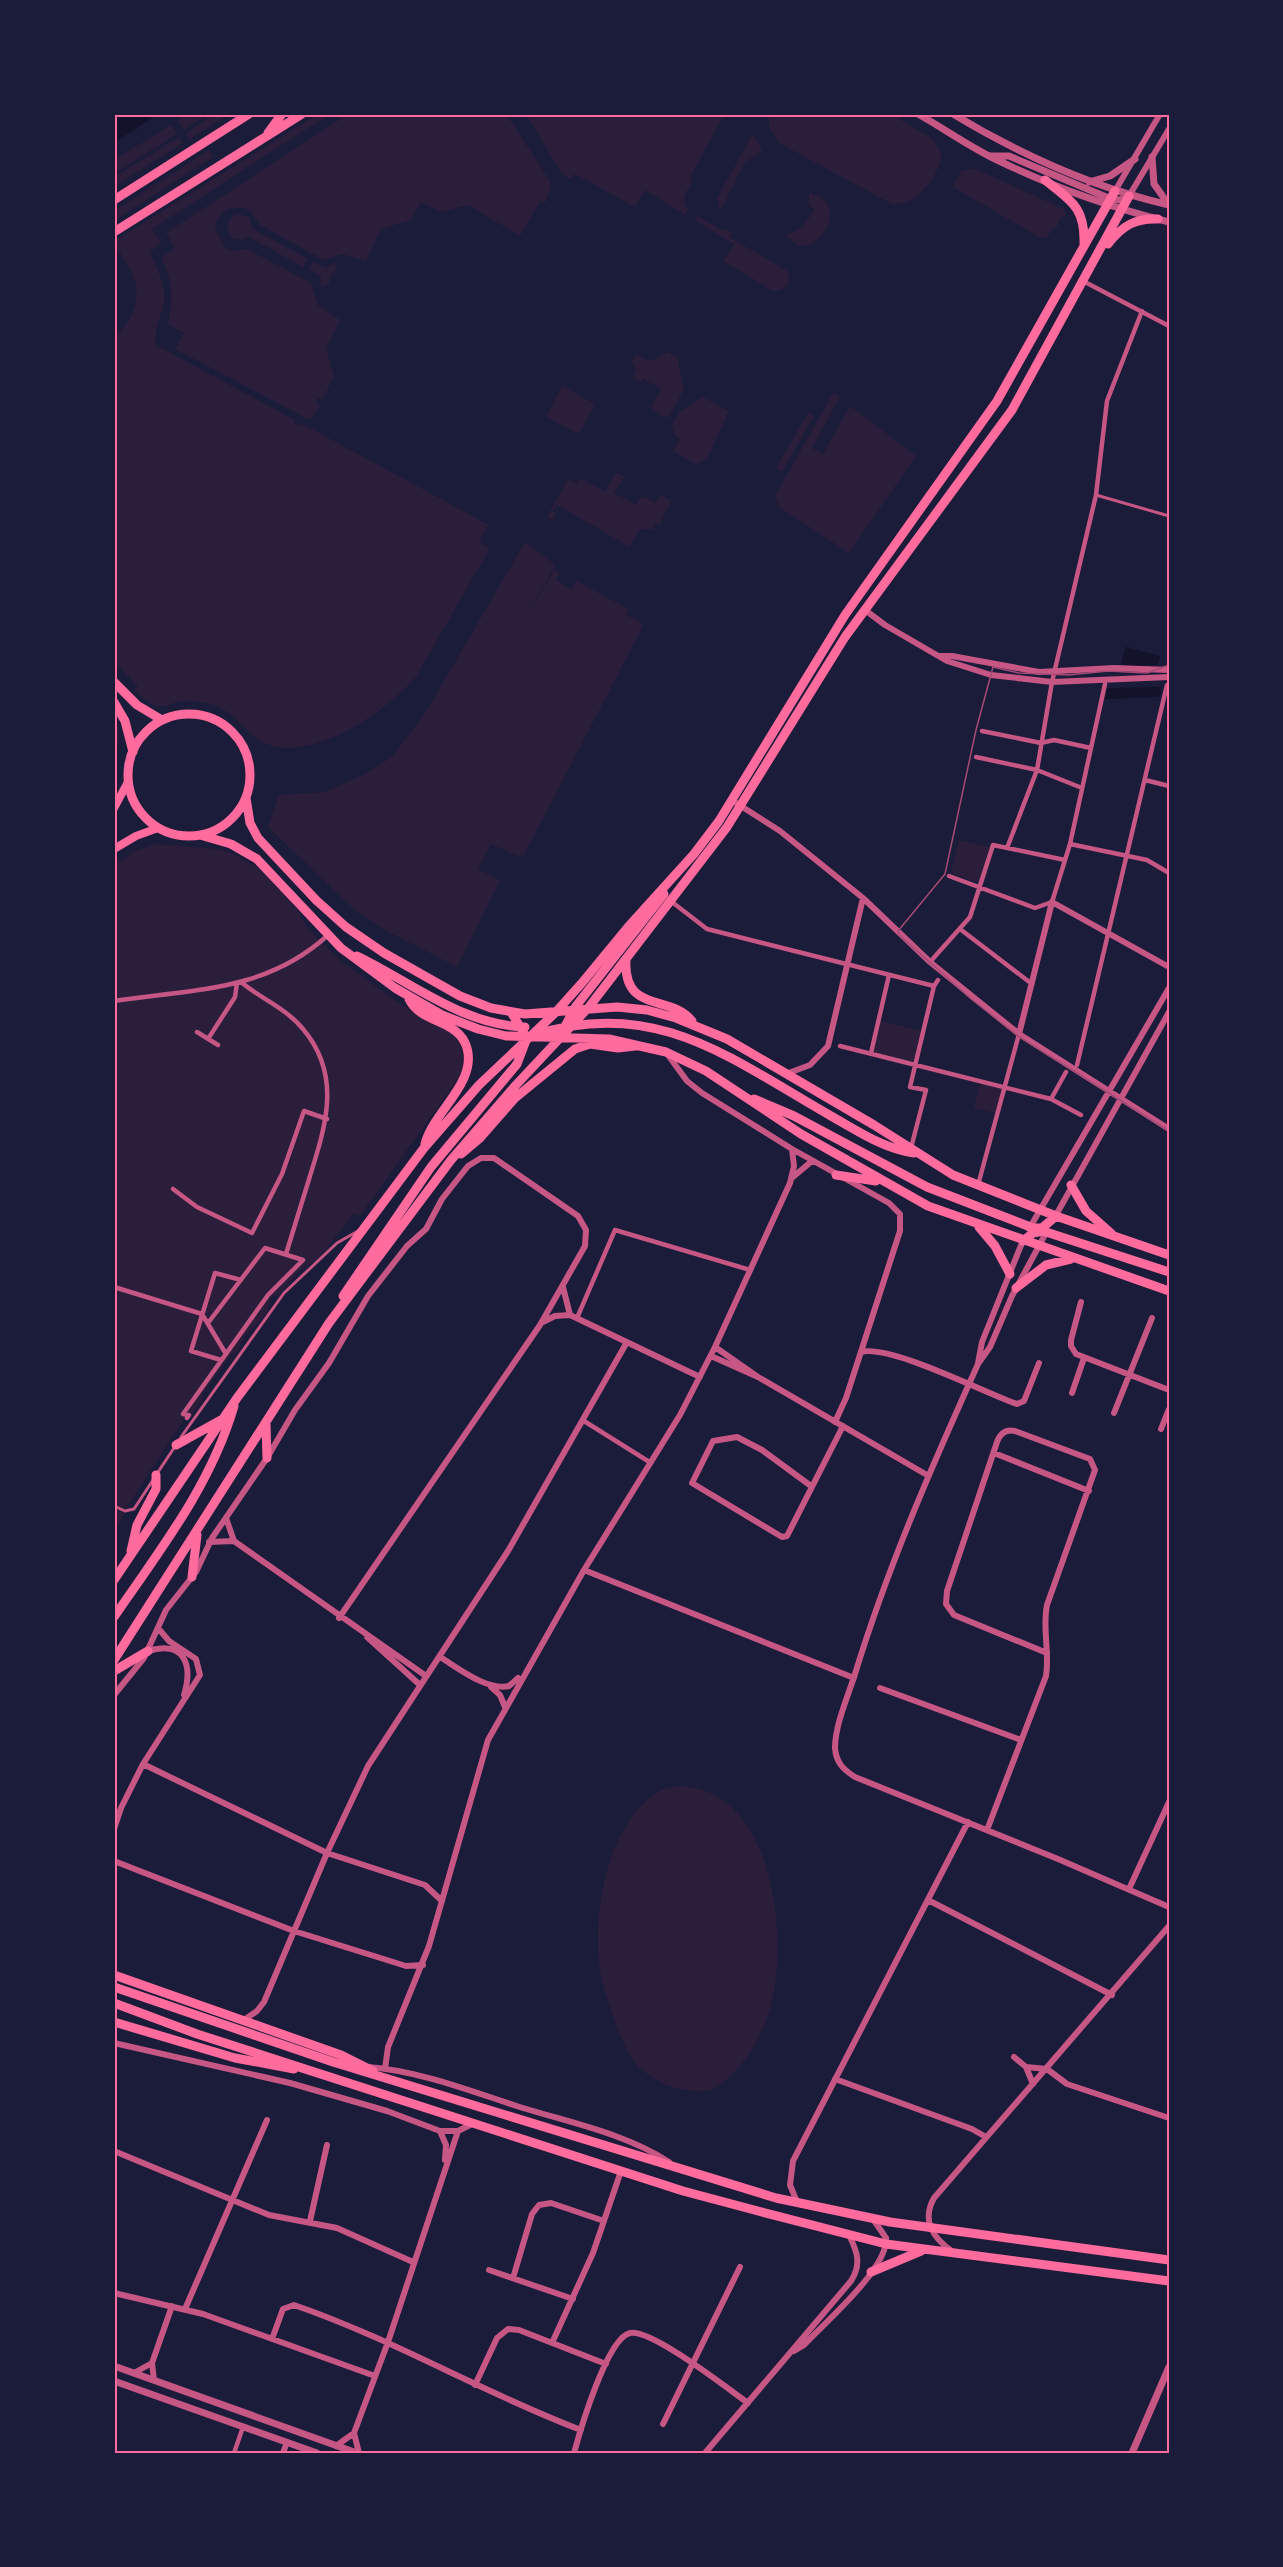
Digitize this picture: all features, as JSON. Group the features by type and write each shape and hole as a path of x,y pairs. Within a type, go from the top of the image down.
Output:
{"main road":[{"path":"114,200 249,114"},
{"path":"265,137 282,114"},
{"path":"114,232 302,114"},
{"path":"1045,180 1078,208 1084,228 1084,246"},
{"path":"526,1038 568,1024 589,1007 672,902 865,610 1012,410 1129,196"},
{"path":"114,1580 221,1420 360,1230 424,1148 473,1091 526,1038 555,1013 737,804 845,615 997,401 1111,198"},
{"path":"1085,278 1122,228 1135,221 1158,219"},
{"path":"114,682 137,705 162,720"},
{"path":"114,702 125,721 133,752"},
{"path":"114,807 128,782 133,752 145,733 162,720 179,715 197,714 214,719 230,729 241,743 248,760 250,779 246,798 249,823 258,838 309,893 346,927 384,953 460,996 511,1012 555,1013 589,1007 647,1010 694,1024 727,1039 914,1151 978,1186 1124,1242 1169,1255"},
{"path":"128,782 138,808 158,828 183,836 200,835 224,825 237,813 246,798"},
{"path":"114,849 136,836 158,828"},
{"path":"200,835 231,844 257,859 327,935 342,948 408,996 469,1026 526,1038 592,1038 640,1045 666,1052 706,1071 881,1182 928,1206 1169,1291"},
{"path":"114,1660 329,1323 451,1160 561,1038 573,1010 655,909 667,886"},
{"path":"342,948 459,1011 499,1024 539,1027 627,1022 658,1027 686,1036 879,1142 914,1151"},
{"path":"626,960 628,977 640,997 679,1010 694,1024"},
{"path":"408,996 417,1009 457,1031 468,1052 467,1071 433,1124 424,1148"},
{"path":"329,1323 355,1275 412,1193 457,1134 517,1064 526,1038 522,1027 511,1012"},
{"path":"451,1160 471,1146 515,1098 575,1048 590,1044 624,1048 640,1045"},
{"path":"738,1092 794,1116 927,1187 1029,1227 1042,1228 1056,1216"},
{"path":"837,1176 881,1182"},
{"path":"1071,1185 1090,1216 1124,1242"},
{"path":"977,1225 995,1246 1010,1274"},
{"path":"1023,1241 1035,1232 1046,1232 1169,1272"},
{"path":"1016,1288 1046,1266 1075,1259"},
{"path":"114,1617 208,1476 222,1446 237,1398"},
{"path":"267,1418 265,1434 267,1458"},
{"path":"176,1445 221,1420"},
{"path":"130,1556 137,1525 156,1489 156,1475"},
{"path":"192,1578 200,1527"},
{"path":"114,1671 148,1651"},
{"path":"114,1975 341,2055 384,2073 679,2170 797,2203 930,2228 1169,2260"},
{"path":"114,1987 263,2040 384,2073"},
{"path":"114,2002 197,2034 711,2199 886,2244 1169,2281"},
{"path":"114,2022 235,2058 281,2068 305,2068"},
{"path":"871,2272 924,2250"}],"street":[{"path":"918,114 990,156 1045,180 1120,200 1129,196 1169,129"},
{"path":"953,114 1006,145 1089,182 1122,208 1169,222"},
{"path":"1111,198 1160,114"},
{"path":"990,156 1009,156 1111,198"},
{"path":"1152,157 1154,184 1169,205"},
{"path":"1089,182 1110,176 1135,159"},
{"path":"1129,196 1169,205"},
{"path":"1085,278 1169,326"},
{"path":"1007,848 1036,770 1054,672 1096,495 1107,401 1142,311"},
{"path":"865,610 900,634 959,666 991,675 1052,682 1154,678 1168,681 1077,1065"},
{"path":"941,656 952,656 1022,670 1054,672 1114,668 1169,669"},
{"path":"978,1186 1052,902 1070,844 1105,684"},
{"path":"981,731 1041,743 1054,740 1091,748"},
{"path":"976,757 1036,770 1082,788"},
{"path":"1145,780 1169,786"},
{"path":"737,804 780,831 863,898 930,962 1019,1034 1169,1129"},
{"path":"1070,844 1147,860 1169,873"},
{"path":"930,962 970,917 993,845 1065,860"},
{"path":"949,876 1035,908 1052,902 1169,967"},
{"path":"786,1074 810,1065 828,1046 863,898"},
{"path":"672,902 706,929 934,986"},
{"path":"960,929 1032,984"},
{"path":"114,1001 239,982 263,976 291,964 327,935"},
{"path":"871,1053 889,975"},
{"path":"914,1151 926,1090 910,1087 934,986 938,980"},
{"path":"208,1039 235,997 239,982"},
{"path":"239,982 290,1015 314,1044 328,1084 327,1119 286,1254"},
{"path":"978,1364 982,1342 1029,1227 1169,988"},
{"path":"1169,1012 1038,1246 1016,1288 990,1347 969,1383 927,1475 888,1573 836,1741 839,1763 855,1777 1169,1907"},
{"path":"196,1032 218,1045"},
{"path":"840,1046 1051,1099 1081,1115"},
{"path":"666,1052 698,1090 837,1176 889,1203 900,1214 901,1226 861,1352 835,1422"},
{"path":"1051,1099 1066,1072"},
{"path":"173,1190 197,1207 252,1233 282,1174 304,1112 327,1119"},
{"path":"790,1183 794,1166 792,1149"},
{"path":"114,1695 148,1651 170,1604 192,1578 209,1542 339,1347 368,1296 413,1240 426,1229 442,1199 470,1163 481,1158 494,1158 575,1213 585,1225 585,1246 540,1325 339,1618"},
{"path":"679,2170 655,2154 630,2142 428,2078 384,2073 388,2047 423,1965 480,1762 505,1708 584,1570 651,1463 700,1377 790,1183 799,1170 812,1161"},
{"path":"577,1318 615,1230 750,1270"},
{"path":"187,1418 189,1415 183,1414 268,1295 303,1260 265,1248 208,1323"},
{"path":"221,1360 191,1351 215,1273 241,1280"},
{"path":"563,1286 570,1315"},
{"path":"114,1287 202,1314 226,1354"},
{"path":"1081,1302 1071,1346 1076,1354 1169,1390"},
{"path":"540,1325 555,1316 570,1315 700,1377"},
{"path":"1114,1413 1152,1318"},
{"path":"243,2020 253,2015 264,2002 327,1853 368,1766 514,1543 627,1342"},
{"path":"715,1347 758,1377 927,1475"},
{"path":"861,1352 883,1352 1019,1404 1024,1401 1039,1363"},
{"path":"711,1356 758,1377"},
{"path":"1072,1393 1084,1358"},
{"path":"1161,1429 1169,1409"},
{"path":"584,1421 651,1463"},
{"path":"811,1486 762,1450 737,1437 713,1441 692,1483 782,1537 790,1534 811,1486 843,1426"},
{"path":"987,1830 1046,1676 1047,1653 1045,1630 1047,1605 1089,1491 1095,1467 1087,1458 1011,1430 1000,1435 947,1591 946,1604 954,1615 1047,1653"},
{"path":"994,1453 1089,1491"},
{"path":"226,1517 234,1541 339,1618 385,1646 426,1677"},
{"path":"209,1542 234,1541"},
{"path":"584,1570 854,1678"},
{"path":"114,1829 121,1808 143,1764 198,1679 198,1662 193,1655 169,1641 158,1628"},
{"path":"367,1637 420,1685"},
{"path":"148,1651 170,1650 184,1659 190,1674 183,1699"},
{"path":"440,1657 486,1683 501,1695 505,1708"},
{"path":"486,1683 503,1688 509,1686 532,1662"},
{"path":"880,1688 1021,1740"},
{"path":"143,1764 327,1853 425,1885 442,1898"},
{"path":"1129,1890 1169,1802"},
{"path":"114,1815 121,1808"},
{"path":"797,2203 790,2185 791,2167 968,1822"},
{"path":"114,1861 294,1931 406,1966 423,1965"},
{"path":"928,1900 1112,1995"},
{"path":"956,2254 937,2239 930,2228 928,2214 934,2198 1112,1995 1169,1926"},
{"path":"114,2043 290,2083 387,2111 440,2131 458,2132 474,2123"},
{"path":"1014,2057 1026,2067 1033,2084"},
{"path":"1026,2067 1047,2069 1067,2084 1169,2118"},
{"path":"835,2079 976,2130 986,2137"},
{"path":"184,2309 267,2120"},
{"path":"440,2131 446,2145 445,2164"},
{"path":"114,2366 358,2453 354,2433 388,2342 445,2164 458,2132"},
{"path":"310,2221 327,2145"},
{"path":"114,2151 269,2215 310,2221 343,2230 413,2262"},
{"path":"552,2343 573,2299 604,2222 621,2171"},
{"path":"513,2278 532,2214 539,2205 551,2203 604,2222"},
{"path":"794,2351 804,2345 871,2272 886,2244 884,2232 873,2219"},
{"path":"705,2453 794,2351 800,2340 855,2275 858,2255 848,2234"},
{"path":"663,2424 740,2267"},
{"path":"489,2271 573,2299"},
{"path":"114,2292 184,2309 375,2376"},
{"path":"272,2339 283,2309 291,2304 388,2342 475,2385 581,2430"},
{"path":"154,2380 152,2363 172,2306"},
{"path":"475,2385 497,2338 504,2331 515,2329 606,2364"},
{"path":"574,2453 606,2364 620,2339 633,2333 662,2344 748,2403"},
{"path":"134,2373 152,2363"},
{"path":"1132,2453 1169,2367"},
{"path":"114,2381 317,2453"},
{"path":"234,2453 243,2427"},
{"path":"336,2446 354,2433"},
{"path":"282,2453 286,2442"}],"lane":[{"path":"1096,495 1169,516"},
{"path":"114,1506 125,1511 134,1509 176,1445 284,1293 336,1243 360,1230"}],"shaded area":[{"path":"114,114 158,114 114,143"},
{"path":"188,114 209,114 184,130 178,120"},
{"path":"215,114 230,114 190,139 186,133"},
{"path":"318,114 330,114 152,229 162,243 150,252 165,297 156,329 156,345 295,420 294,423 299,426 301,423 489,525 479,542 490,548 416,677 403,691 366,720 322,742 299,747 278,747 259,740 228,713 216,706 189,701 163,706 151,704 134,691 138,687 114,661 114,338 125,326 133,311 136,287 132,274 114,241"},
{"path":"348,114 506,114 550,181 551,187 545,203 540,201 520,236 468,205 441,212 421,202 411,220 381,229 366,261 342,254 324,260 260,225 249,210 231,208 226,210 216,223 215,229 226,248 235,251 247,249 311,283 318,305 340,320 326,349 334,376 323,399 317,398 316,403 320,405 310,420 175,349 184,333 168,324 171,290 168,274 161,258 175,248 166,233"},
{"path":"526,114 724,114 690,178 693,180 684,198 688,209 685,215 645,190 635,207 575,174 571,179 562,174"},
{"path":"769,114 891,114 933,139 941,153 941,160 934,176 923,191 909,201 892,204 779,143 769,127"},
{"path":"171,125 177,134 114,174 114,160"},
{"path":"753,133 762,151 745,162 720,212 717,198"},
{"path":"179,137 183,143 114,187 114,177"},
{"path":"209,150 213,157 114,221 114,211"},
{"path":"973,168 1064,209 1066,216 1060,218 1057,227 1052,229 1048,236 1041,238 953,187 960,172"},
{"path":"809,193 821,197 828,205 829,223 817,240 808,245 798,246 786,234 799,229 812,214 814,209 809,205"},
{"path":"237,214 249,217 253,229 308,259 303,267 249,237 241,240 232,238 227,227 230,219"},
{"path":"698,216 718,228 732,232 729,237 786,270 789,275 787,285 783,289 773,291 723,261 734,244 694,220"},
{"path":"313,262 326,268 334,262 337,270 330,275 329,284 321,286 321,276 309,269"},
{"path":"668,352 677,357 684,389 669,417 662,417 651,407 661,389 643,379 641,382 633,377 636,370 631,361 637,355 650,361"},
{"path":"562,386 595,404 579,434 546,417"},
{"path":"833,393 840,397 812,448 823,454 850,406 916,456 849,553 779,507 775,496"},
{"path":"703,397 729,411 707,459 696,464 673,451 680,439 675,436 672,425 679,412"},
{"path":"808,413 814,416 782,472 776,468"},
{"path":"616,472 625,477 614,493 636,505 642,496 655,503 661,495 671,501 660,524 656,523 653,529 639,530 630,547 557,505 552,511 556,513 553,520 547,517 568,479 577,483 580,478 605,492"},
{"path":"525,542 555,565 525,620 554,570 560,572 556,580 571,589 576,581 629,609 626,615 639,621 643,626 524,855 518,856 491,844 478,869 500,880 457,967 385,930 355,910 268,827 279,795 325,792 365,774 393,756 427,710"},
{"path":"1125,647 1160,656 1158,665 1121,666"},
{"path":"1162,687 1160,697 1105,699 1107,688"},
{"path":"114,716 119,734 114,779"},
{"path":"959,840 989,847 979,883 951,873"},
{"path":"156,844 218,849 234,854 261,870 297,909 308,929 342,962 399,1003 447,1028 461,1042 465,1055 461,1075 360,1216 354,1213 321,1256 299,1272 279,1295 272,1297 264,1317 245,1336 238,1352 230,1356 202,1395 203,1399 189,1419 185,1418 129,1504 114,1533 114,861 117,859 121,862 133,852"},
{"path":"878,1020 922,1031 915,1064 871,1053"},
{"path":"981,1080 1005,1086 998,1114 974,1108"},
{"path":"679,1786 710,1793 734,1809 752,1834 765,1864 773,1897 777,1931 774,1991 759,2037 739,2067 719,2086 705,2091 672,2087 651,2077 634,2062 613,2016 602,1980 599,1957 598,1931 601,1903 606,1875 615,1848 627,1824 643,1804 662,1790"}],"tram line":[{"path":"1169,665 1147,673 1108,671 1068,675 1019,673 993,667 976,730 945,874 898,931 900,936 970,998 1018,1036 1169,1131"}]}
